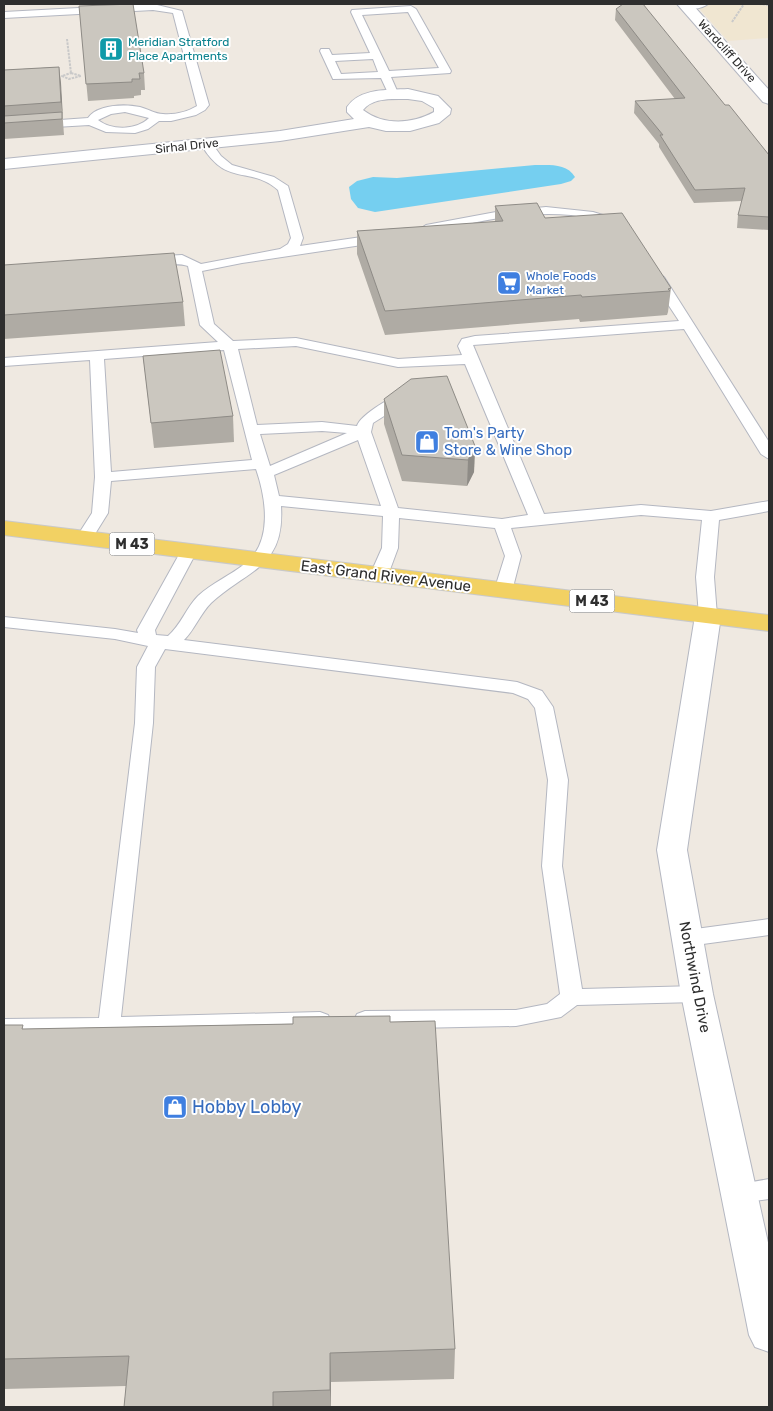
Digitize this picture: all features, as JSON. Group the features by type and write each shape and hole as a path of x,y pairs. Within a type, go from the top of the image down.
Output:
{"main road":[{"name":"East Grand River Avenue","path":"4,528 769,624"}],"street":[{"name":"Wardcliff Drive","path":"685,5 768,96"},
{"name":"Sirhal Drive","path":"394,94 408,94 432,99 443,109 442,114 430,121 397,126 369,122 360,118 355,112 355,107 368,98 394,94"},
{"name":"Sirhal Drive","path":"4,164 288,135 369,122"},
{"name":"Northwind Drive","path":"708,616 672,850 697,994 754,1191 769,1335"}],"lane":[{"path":"685,5 703,4"},
{"path":"4,15 153,7 177,11 202,105 196,112 188,114 156,117 144,110 122,110 100,114 92,121 4,127"},
{"path":"377,56 327,55 336,78 385,74 446,71 411,9 356,12 377,56 385,74 394,94"},
{"path":"92,121 102,128 126,130 148,125 156,117"},
{"path":"126,130 133,151"},
{"path":"207,144 223,165 268,179 279,184 284,189 297,238 294,246 284,252"},
{"path":"413,232 506,214 540,211 590,214 625,227"},
{"path":"196,269 218,263 284,252 339,246 394,236"},
{"path":"141,261 182,259 194,264 207,325 230,346 251,430 273,500 271,533 259,560 209,596 196,610 183,634 173,640 159,643 148,638 146,630 188,550"},
{"path":"651,268 769,454"},
{"path":"538,519 465,346 467,342 688,325"},
{"path":"4,362 296,342 398,363 471,359"},
{"path":"84,538 100,513 103,477 97,356"},
{"path":"379,575 390,548 391,512 363,432 366,422 409,394"},
{"path":"251,430 332,427 349,428 363,432"},
{"path":"103,477 264,469 363,432"},
{"path":"273,500 502,524 641,510 711,516 769,506"},
{"path":"708,616 704,577 711,516"},
{"path":"502,524 512,556 504,591"},
{"path":"4,622 115,634 159,643 260,654 517,688 535,695 544,707 558,780 552,866 572,997"},
{"path":"109,1026 144,723 146,667 159,643"},
{"path":"688,938 769,927"},
{"path":"4,1028 516,1018 553,1011 572,997 697,994"}],"path":[{"path":"759,4 769,5"},
{"path":"67,39 71,73"},
{"path":"71,73 81,76 70,79 62,76 71,73"}],"shaded area":[{"path":"695,4 769,4 769,38 728,41"}],"water":[{"path":"535,165 563,167 572,172 575,177 571,181 561,184 375,212 358,208 351,199 349,187 357,181 373,177 397,178"}],"building":[{"path":"133,4 144,73 139,73 140,79 132,79 132,82 86,84 79,6"},
{"path":"623,4 643,4 725,105 729,105 769,155 769,217 738,215 745,188 695,190 660,135 663,135 635,101 685,98 616,9"},
{"path":"59,67 61,102 4,106 4,70"},
{"path":"62,112 62,119 4,123 4,116"},
{"name":"Whole Foods Market","path":"537,203 545,218 622,213 671,288 668,289 670,291 582,297 581,295 385,311 357,231 503,221 495,206"},
{"path":"174,253 183,302 4,315 4,265"},
{"path":"220,350 233,416 151,423 143,356"},
{"path":"447,376 475,446 468,460 402,455 384,399 411,379"},
{"path":"390,1016 390,1022 435,1021 455,1349 330,1353 330,1390 273,1392 273,1407 124,1407 129,1356 4,1359 4,1025 23,1025 22,1029 293,1024 293,1017"}],"place":[{"name":"Meridian Stratford Place Apartments","path":"111,49"},
{"name":"Whole Foods Market","path":"509,283"},
{"name":"Tom's Party Store & Wine Shop","path":"427,442"},
{"name":"Hobby Lobby","path":"175,1107"}]}
